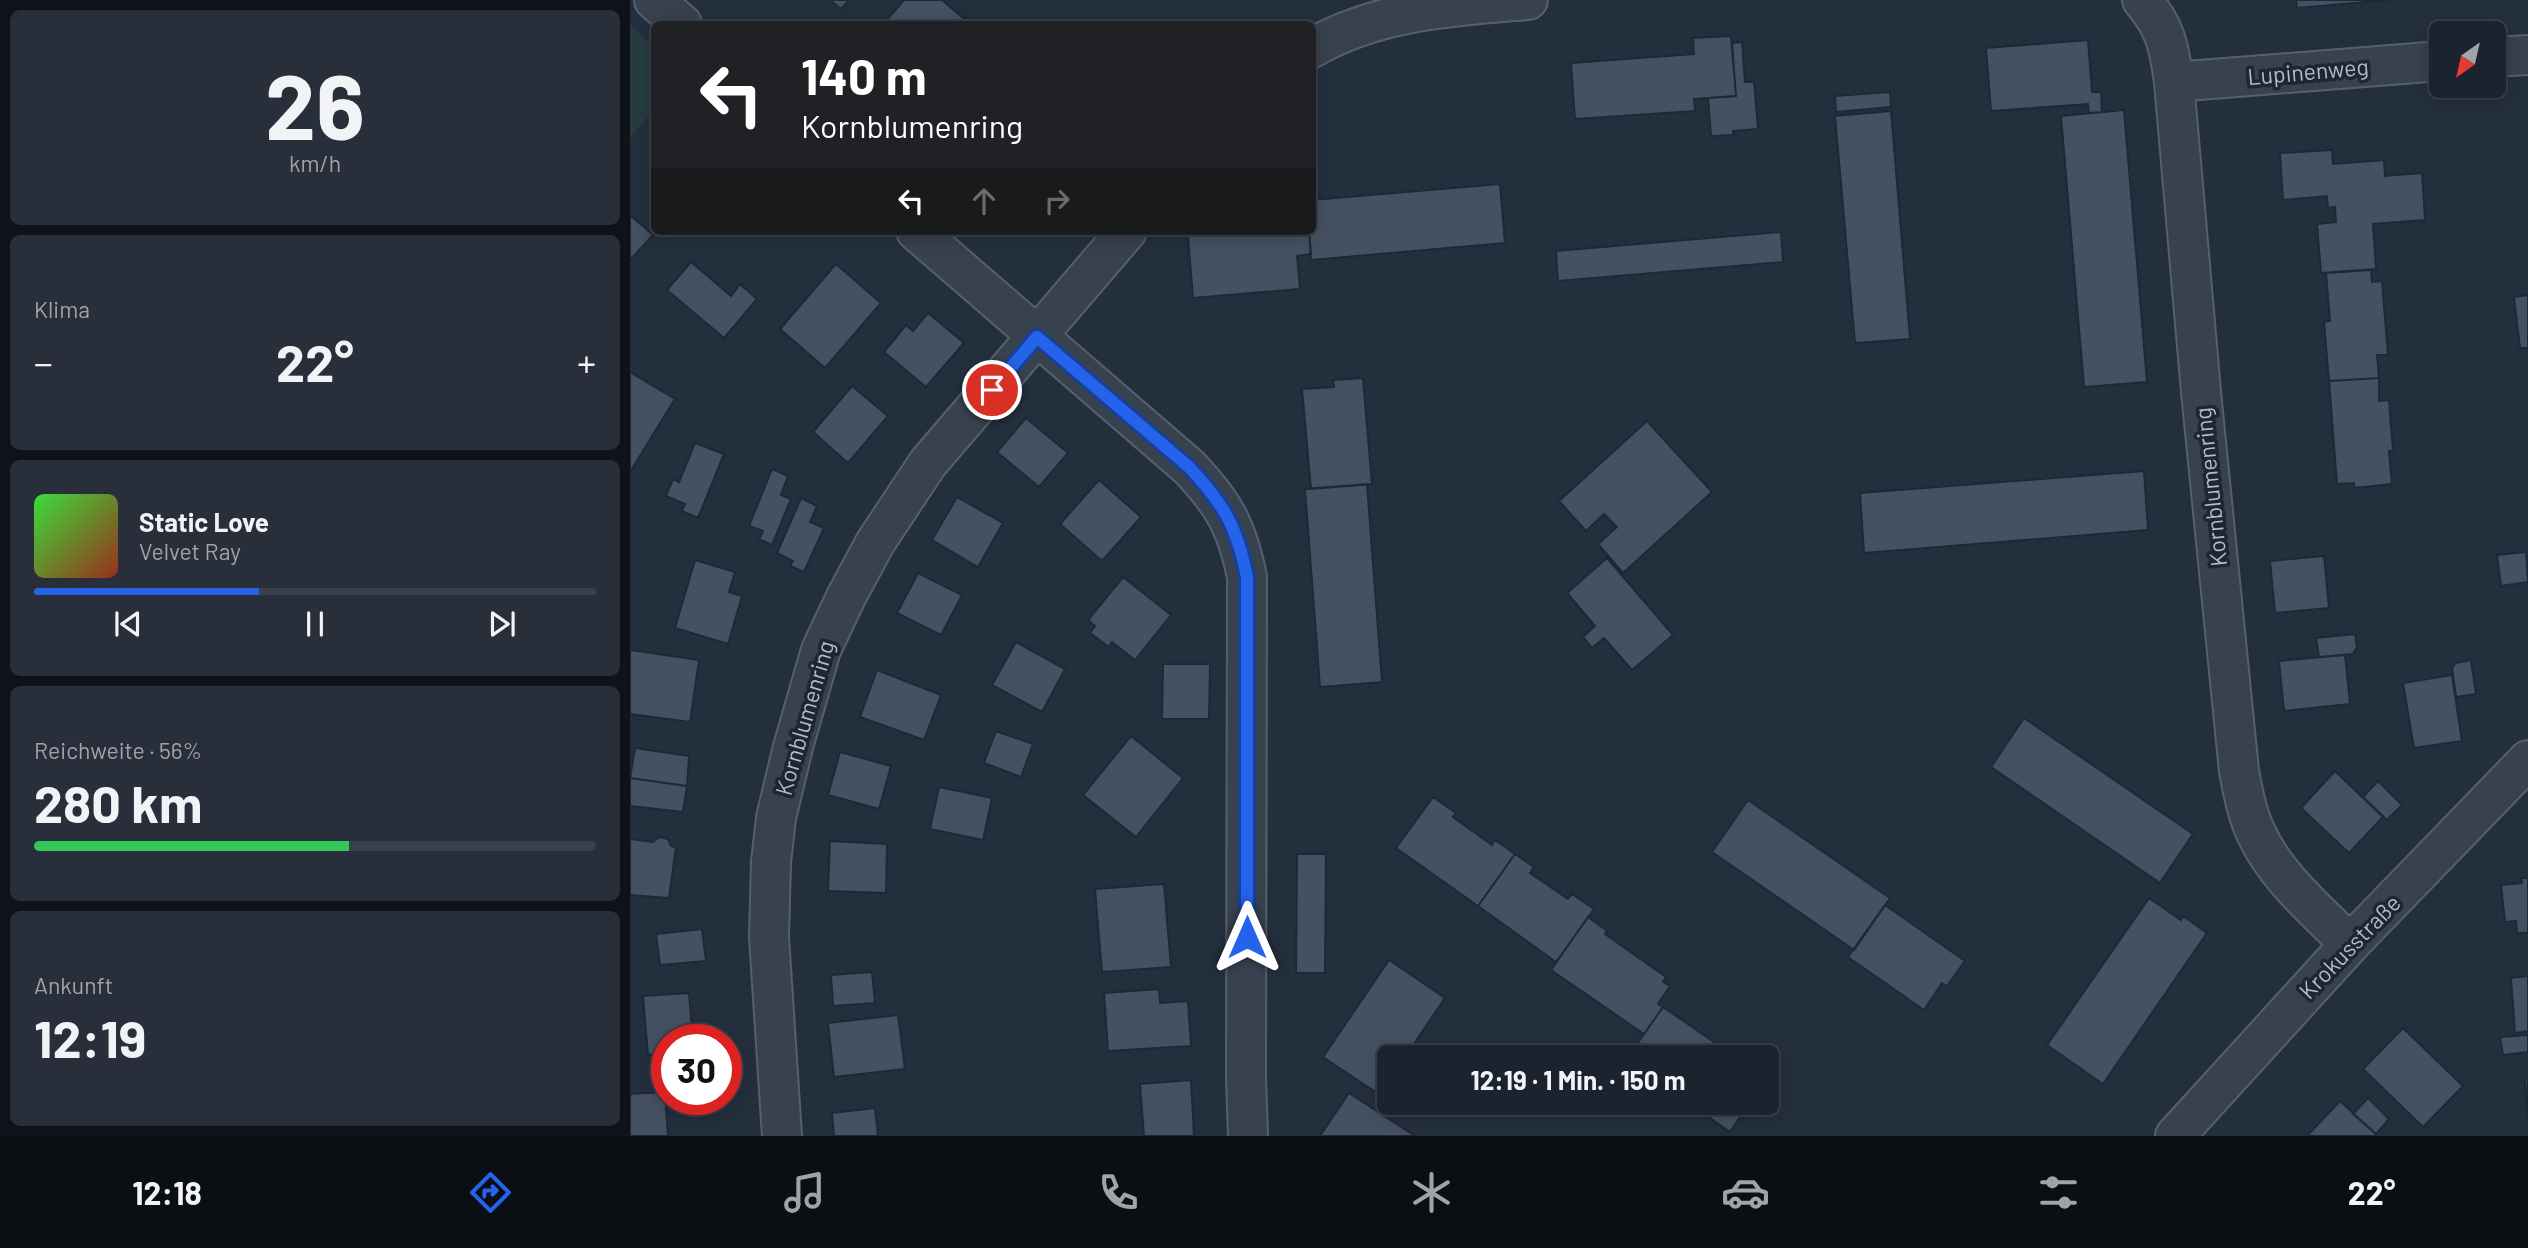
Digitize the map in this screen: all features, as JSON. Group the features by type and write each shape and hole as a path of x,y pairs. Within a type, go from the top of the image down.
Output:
{"street":[{"path":"654,0 678,21"},
{"path":"1316,46 1331,37 1392,16 1463,5 1528,0"},
{"name":"Kornblumenring","path":"2142,0 2155,15 2168,42 2174,82 2239,771 2256,833 2271,859 2287,880 2350,944"},
{"path":"2506,56 2528,55"},
{"name":"Lupinenweg","path":"2174,82 2429,62"},
{"path":"921,235 1189,467 1211,490 1225,510 1240,541 1247,577 1248,1136"},
{"name":"Kornblumenring","path":"782,1136 769,937 771,862 776,818 821,650 875,543 928,463 1124,235"},
{"name":"Krokusstraße","path":"2175,1136 2350,944 2528,760"}],"green space":[{"path":"630,25 651,43 651,113 630,138"}],"building":[{"path":"830,0 849,0 841,9"},
{"path":"904,0 942,0 966,21 886,21"},
{"path":"2296,0 2390,0 2297,8"},
{"path":"1731,36 1736,96 1694,99 1695,111 1575,119 1571,63 1694,54 1693,38"},
{"path":"2088,40 2092,92 2101,92 2102,112 2089,113 2088,104 1991,111 1986,48"},
{"path":"1742,42 1745,82 1754,82 1758,129 1733,131 1733,135 1711,136 1708,98 1736,96 1732,43"},
{"path":"1890,92 1891,107 1836,112 1835,96"},
{"path":"2124,110 2147,382 2084,387 2061,116"},
{"path":"1891,111 1910,339 1855,343 1835,116"},
{"path":"2332,150 2333,164 2384,160 2385,176 2422,173 2425,220 2373,224 2376,269 2321,273 2317,224 2336,222 2335,207 2328,208 2327,196 2283,200 2280,153"},
{"path":"1500,184 1505,243 1311,260 1309,235 1316,235 1316,200"},
{"path":"630,215 653,235 630,260"},
{"path":"1781,232 1783,262 1558,281 1556,251"},
{"path":"1309,235 1311,254 1297,256 1300,289 1193,298 1188,236"},
{"path":"691,262 731,296 740,284 757,299 724,338 667,290"},
{"path":"836,264 881,303 825,368 780,329"},
{"path":"2371,270 2372,282 2382,281 2388,355 2377,355 2379,378 2329,381 2324,322 2330,321 2326,273"},
{"path":"2528,295 2528,348 2520,348 2514,297"},
{"path":"928,313 964,343 926,387 884,352 906,325 913,331"},
{"path":"630,372 675,399 630,472"},
{"path":"1363,378 1372,484 1311,489 1302,389 1334,387 1333,380"},
{"path":"2379,378 2379,401 2389,400 2393,451 2389,451 2392,484 2354,488 2354,483 2337,484 2329,381"},
{"path":"852,386 888,416 848,463 813,432"},
{"path":"1026,418 1068,453 1039,487 997,452"},
{"path":"1647,421 1712,492 1623,573 1598,544 1617,527 1604,514 1586,531 1559,501"},
{"path":"695,443 724,454 698,518 682,511 685,504 666,496 673,479 679,482"},
{"path":"772,469 788,476 781,495 791,499 772,545 759,539 763,531 749,526"},
{"path":"2144,471 2148,530 1864,553 1860,493"},
{"path":"1099,480 1141,517 1102,561 1060,524"},
{"path":"1367,484 1382,682 1320,687 1305,489"},
{"path":"957,497 1003,523 978,567 932,540"},
{"path":"801,498 817,506 810,522 824,528 804,572 790,566 793,561 777,553"},
{"path":"2526,552 2528,582 2501,586 2497,555"},
{"path":"2324,556 2329,608 2275,613 2270,561"},
{"path":"1607,558 1673,635 1632,670 1604,638 1592,648 1583,637 1595,626 1567,593"},
{"path":"695,560 735,572 729,592 742,596 728,644 675,628"},
{"path":"918,573 962,595 941,635 897,613"},
{"path":"1123,577 1171,615 1135,660 1112,642 1109,647 1090,633 1095,626 1088,620"},
{"path":"2355,634 2357,647 2353,654 2319,657 2316,638"},
{"path":"1016,642 1065,669 1042,712 992,685"},
{"path":"630,650 699,660 690,722 630,714"},
{"path":"2345,655 2350,704 2284,711 2279,661"},
{"path":"2471,660 2476,694 2456,697 2452,668 2456,663"},
{"path":"1163,664 1210,664 1209,719 1162,719"},
{"path":"877,670 941,695 924,740 860,717"},
{"path":"2452,675 2462,741 2414,748 2403,683"},
{"path":"2024,718 2193,834 2160,883 1991,767"},
{"path":"996,731 1033,744 1021,777 984,763"},
{"path":"1131,736 1183,778 1136,837 1083,795"},
{"path":"635,748 689,756 687,786 630,778"},
{"path":"840,752 891,766 879,809 828,795"},
{"path":"2335,771 2383,817 2349,853 2301,808"},
{"path":"630,778 687,786 683,812 630,806"},
{"path":"2378,781 2402,805 2387,820 2363,797"},
{"path":"939,787 992,798 983,840 930,829"},
{"path":"1433,797 1456,813 1453,817 1492,845 1495,840 1515,854 1478,906 1396,848"},
{"path":"1748,800 1890,898 1854,950 1712,852"},
{"path":"659,837 668,839 671,846 676,847 669,898 630,895 630,839 653,842"},
{"path":"830,841 887,844 886,893 828,891"},
{"path":"1297,854 1326,854 1325,973 1296,973"},
{"path":"1515,854 1534,867 1530,873 1568,899 1572,894 1594,909 1556,962 1478,906"},
{"path":"2521,878 2528,878 2528,933 2517,933 2516,921 2505,922 2501,885 2522,883"},
{"path":"1164,884 1171,967 1102,972 1095,889"},
{"path":"2149,898 2181,920 2183,916 2207,933 2103,1084 2047,1045"},
{"path":"1885,905 1965,961 1947,986 1942,983 1924,1010 1848,957"},
{"path":"1588,917 1607,931 1605,934 1666,977 1663,982 1670,986 1658,1004 1663,1007 1644,1034 1551,970"},
{"path":"702,929 706,961 660,965 656,934"},
{"path":"1389,960 1445,998 1413,1045 1377,1045 1377,1093 1323,1057"},
{"path":"872,972 875,1003 833,1006 831,975"},
{"path":"2528,976 2528,1031 2515,1033 2511,978"},
{"path":"1159,989 1160,1003 1188,1001 1191,1046 1108,1051 1104,993"},
{"path":"689,993 692,1024 651,1024 651,1055 648,1055 643,996"},
{"path":"1663,1007 1718,1045 1636,1045"},
{"path":"898,1015 905,1069 834,1077 828,1023"},
{"path":"2403,1028 2463,1086 2423,1127 2363,1069"},
{"path":"2528,1035 2528,1052 2503,1055 2500,1037"},
{"path":"2525,1078 2528,1078 2527,1117"},
{"path":"1191,1080 1194,1136 1144,1136 1140,1084"},
{"path":"651,1093 651,1115 667,1115 668,1136 630,1136 630,1094"},
{"path":"1349,1093 1377,1111 1377,1115 1383,1115 1415,1136 1320,1136"},
{"path":"2368,1098 2389,1119 2376,1134 2353,1114"},
{"path":"2340,1101 2376,1134 2307,1136"},
{"path":"875,1108 878,1136 834,1136 832,1113"},
{"path":"1706,1115 1741,1115 1730,1132"}],"route":[{"path":"992,390 1037,337 1189,467 1211,490 1225,510 1240,541 1247,577 1247,937"}]}
